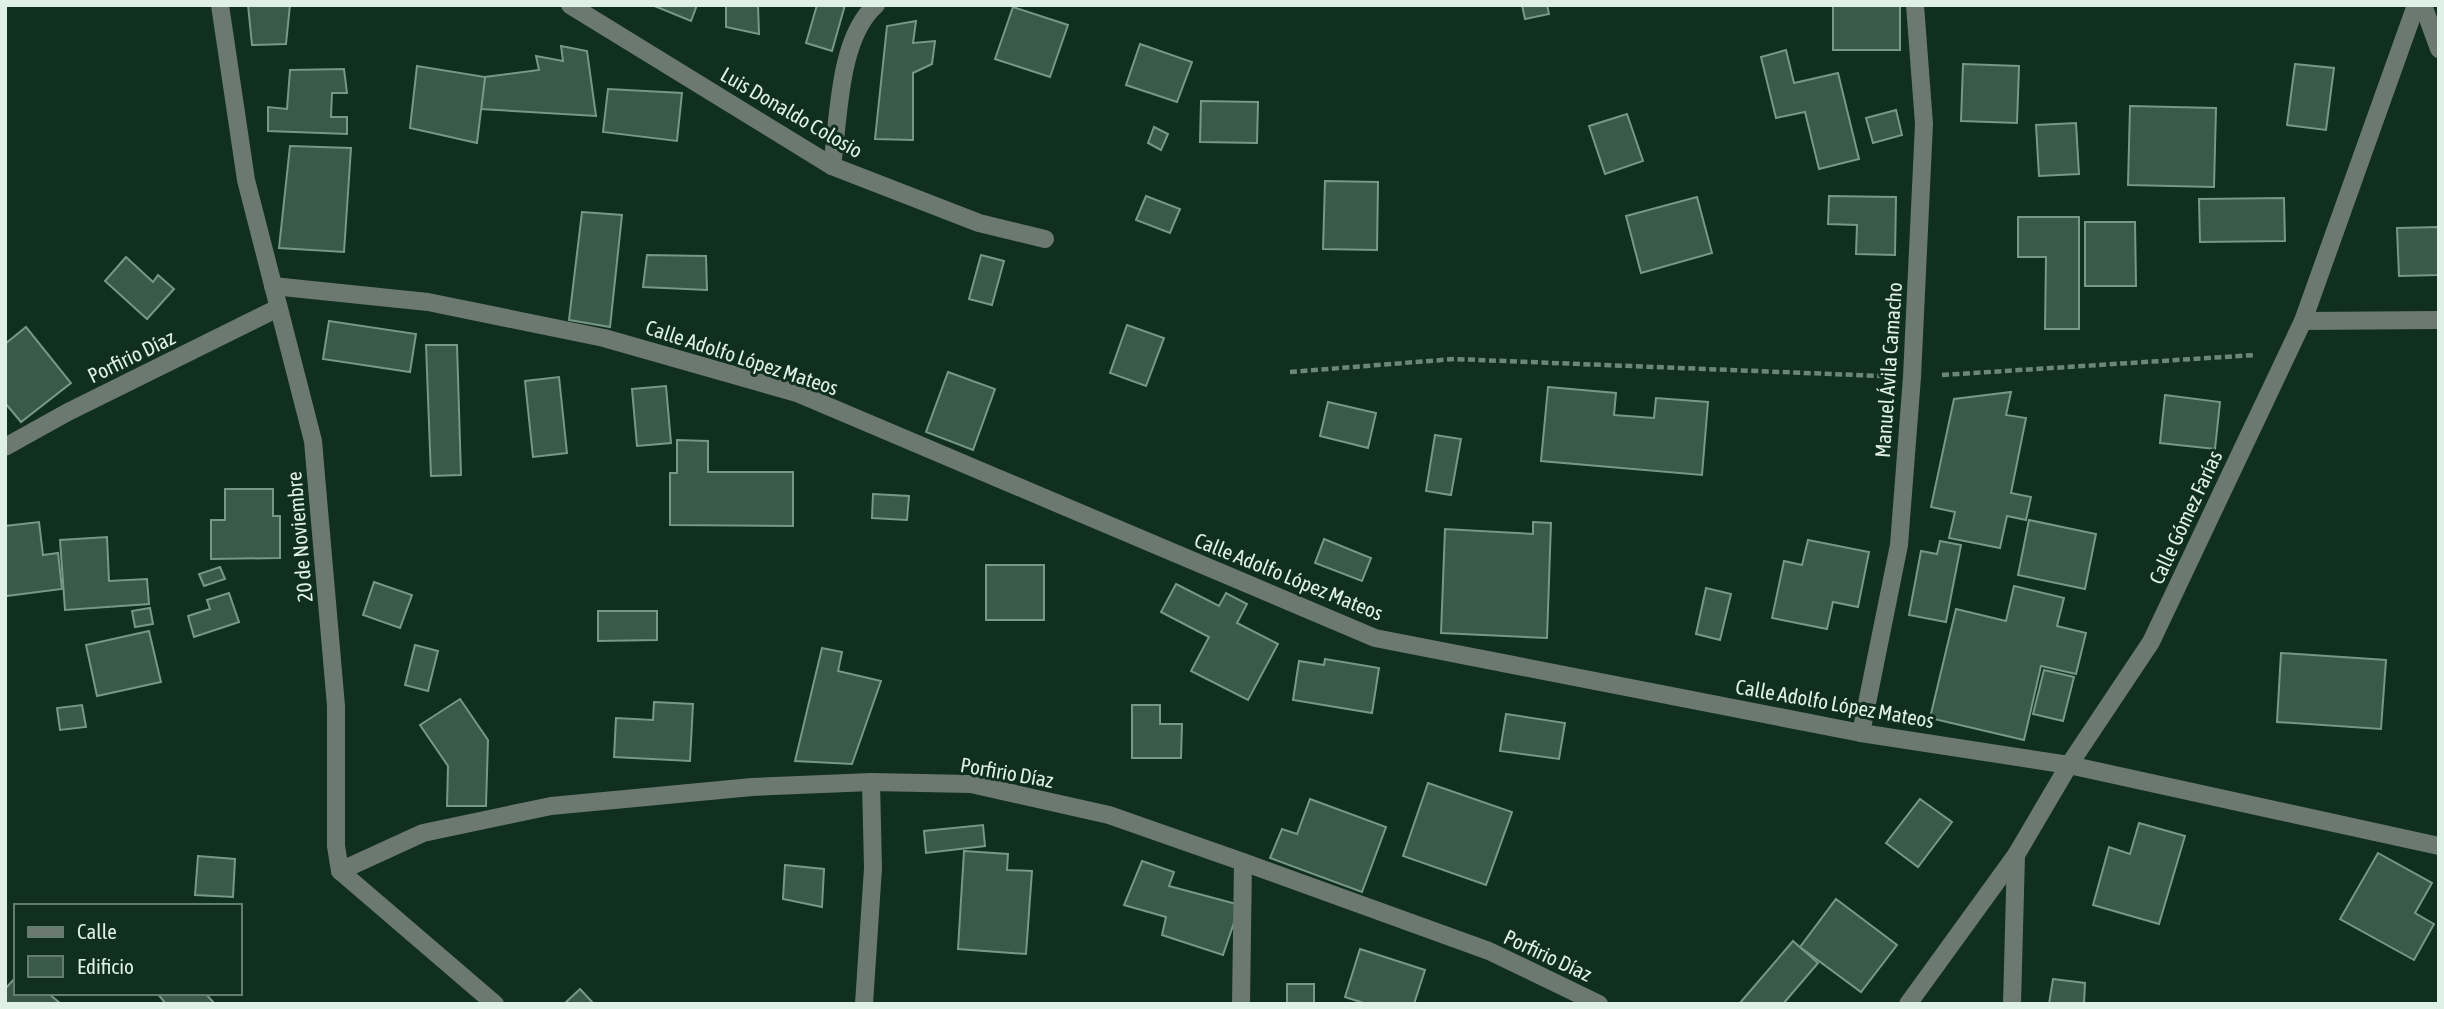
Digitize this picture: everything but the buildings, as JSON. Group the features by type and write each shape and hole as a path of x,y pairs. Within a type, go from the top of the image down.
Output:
{"street":[{"name":"20 de Noviembre","path":"220,5 246,180 313,440 336,706 336,846 340,871"},
{"name":"Luis Donaldo Colosio","path":"570,5 832,166 979,223 1045,239"},
{"path":"832,166 846,60 864,16 876,5"},
{"name":"Manuel Ávila Camacho","path":"1861,733 1899,545 1912,377 1924,124 1915,5"},
{"name":"Calle Gómez Farías","path":"1908,1004 2016,855 2069,765 2151,642 2303,321 2416,5"},
{"path":"2423,5 2439,49"},
{"name":"Calle Adolfo López Mateos","path":"273,286 428,302 604,338 797,393 1375,638 1861,733 2069,765 2439,846"},
{"name":"Porfirio Díaz","path":"5,447 68,412 278,308"},
{"path":"2303,321 2439,320"},
{"path":"864,1004 873,868 871,782"},
{"name":"Porfirio Díaz","path":"340,871 423,834 551,806 752,787 871,782 971,784 1109,815 1489,951 1599,1004"},
{"path":"2012,1004 2016,855"},
{"path":"1241,1004 1243,862"},
{"path":"340,871 495,1004"}],"path":[{"path":"1290,372 1454,359 1912,377 2287,352"}]}
